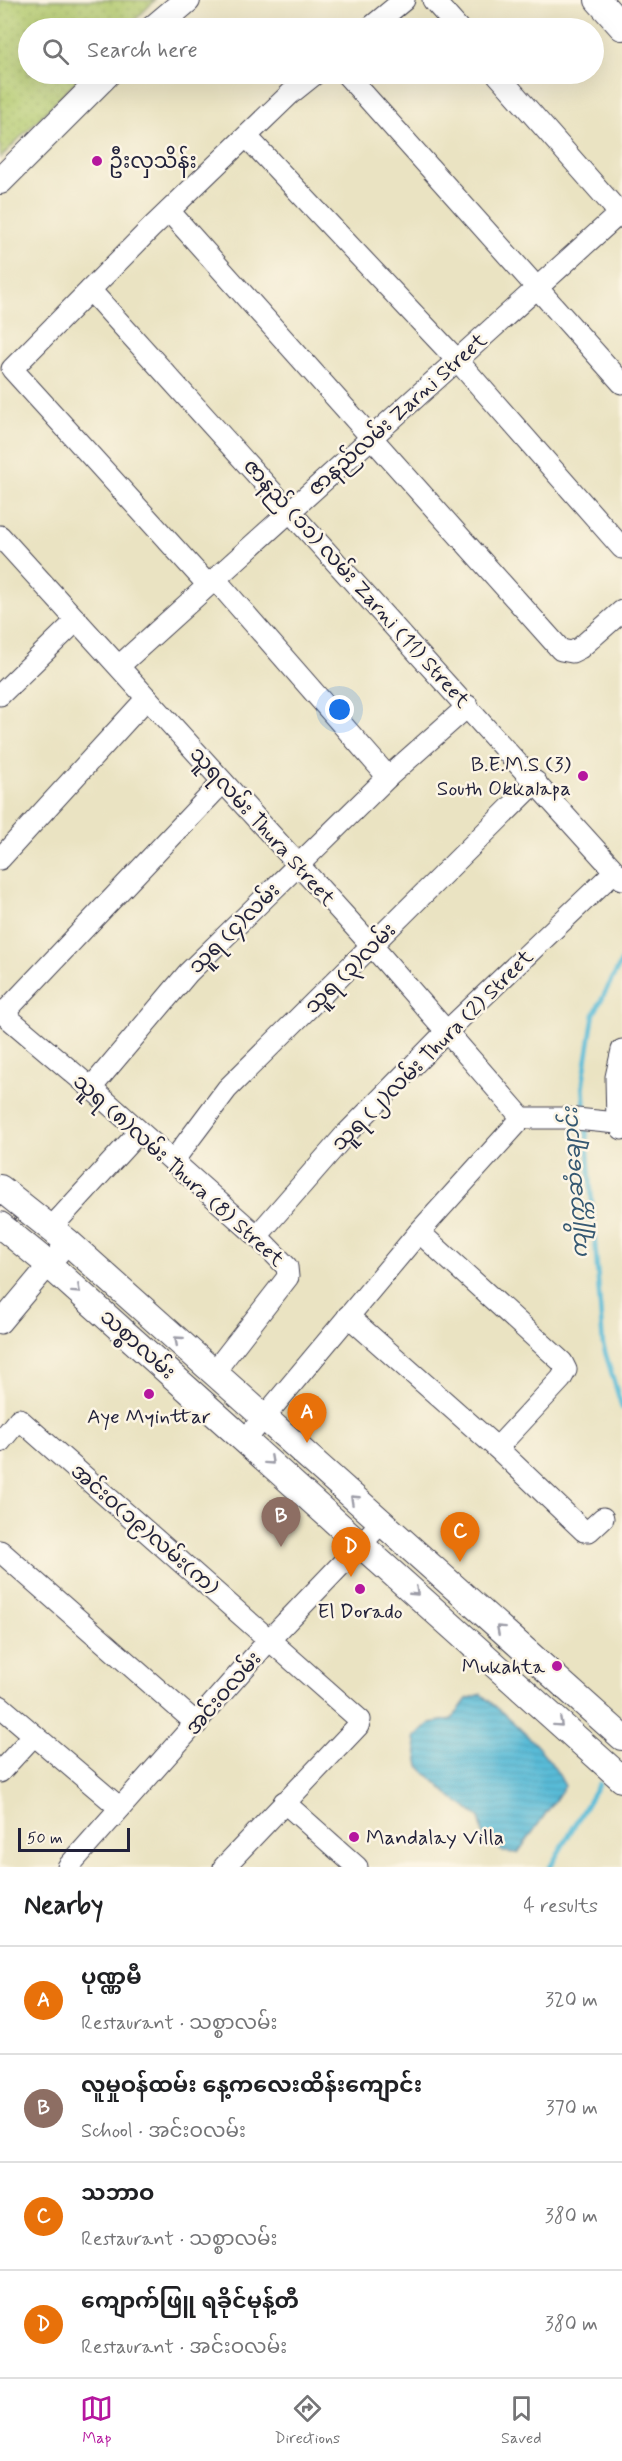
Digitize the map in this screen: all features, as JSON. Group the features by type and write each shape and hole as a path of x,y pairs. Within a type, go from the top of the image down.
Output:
{"main road":[{"path":"166,18 187,0"},
{"path":"598,0 622,27"},
{"path":"0,181 97,84"},
{"name":"သစ္စာလမ်း","path":"0,1188 59,1235 264,1415 381,1523 622,1737"},
{"name":"သစ္စာလမ်း","path":"0,1225 48,1264 361,1542 622,1779"}],"street":[{"path":"382,18 404,0"},
{"path":"433,0 449,18"},
{"path":"304,84 169,211 12,369 212,582 388,777"},
{"path":"355,84 622,383"},
{"path":"506,84 621,214"},
{"path":"247,137 457,360 622,548"},
{"path":"169,211 561,650 572,652 622,611"},
{"name":"ဇာနည်လမ်း Zarni Street","path":"119,666 621,214"},
{"name":"ဇာနည် (၁၁) လမ်း Zarni (11) Street","path":"90,290 292,510 618,875"},
{"name":"သူရလမ်း Thura Street","path":"0,538 373,947 522,1118"},
{"path":"0,695 77,620"},
{"path":"0,859 147,698"},
{"name":"သူရ (၄)လမ်း","path":"91,1088 188,973 388,777 468,706"},
{"path":"1,1012 223,782"},
{"name":"သူရ (၃)လမ်း","path":"173,1161 227,1089 373,947 536,783"},
{"name":"သူရ (၂)လမ်း Thura (2) Street","path":"257,1236 346,1134 446,1032 618,875"},
{"name":"သူရ (၈)လမ်း Thura (8) Street","path":"1,1012 91,1088 257,1236 288,1267 288,1277 214,1372"},
{"path":"245,1440 419,1232 522,1118 566,1118 612,1124 616,1077 622,1050"},
{"path":"0,1323 48,1264 59,1235 139,1132"},
{"path":"419,1232 562,1362 566,1370 561,1379 497,1448"},
{"path":"348,1316 497,1448 584,1531 589,1531 603,1518"},
{"name":"အင်းဝ(၁၉)လမ်း(က)","path":"0,1442 19,1419 360,1720 358,1726 284,1802"},
{"name":"အင်းဝလမ်း","path":"68,1867 270,1639 381,1523"},
{"path":"0,1551 197,1724"},
{"path":"0,1706 120,1808"},
{"path":"0,1772 34,1735"},
{"path":"224,1867 284,1802 357,1867"}],"green space":[{"path":"0,0 155,0 137,18 18,18 18,84 73,84 0,158"}],"water":[{"path":"481,1694 539,1748 565,1786 518,1853 503,1852 484,1838 479,1817 451,1797 419,1766 414,1737 431,1723 452,1719 467,1699"}],"waterway":[{"name":"ကျိုက္ကဆံချောင်း","path":"585,1115 583,1082 594,1014 622,960"},
{"name":"ကျိုက္ကဆံချောင်း","path":"586,1126 603,1345 622,1408"},
{"name":"ကျိုက္ကဆံချောင်း","path":"550,1867 599,1784"}],"place":[{"name":"ဦးလှသိန်း","path":"97,161"},
{"name":"B.E.M.S (3) South Okkalapa","path":"583,776"},
{"name":"Aye Myinttar","path":"149,1394"},
{"name":"ပုဏ္ဏမီ","path":"307,1443"},
{"name":"လူမှုဝန်ထမ်း နေ့ကလေးထိန်းကျောင်း","path":"281,1547"},
{"name":"သဘာဝ","path":"460,1562"},
{"name":"ကျောက်ဖြူ ရခိုင်မုန့်တီ","path":"351,1577"},
{"name":"El Dorado","path":"360,1589"},
{"name":"Mukahta","path":"557,1666"},
{"name":"Mandalay Villa","path":"354,1837"}]}
